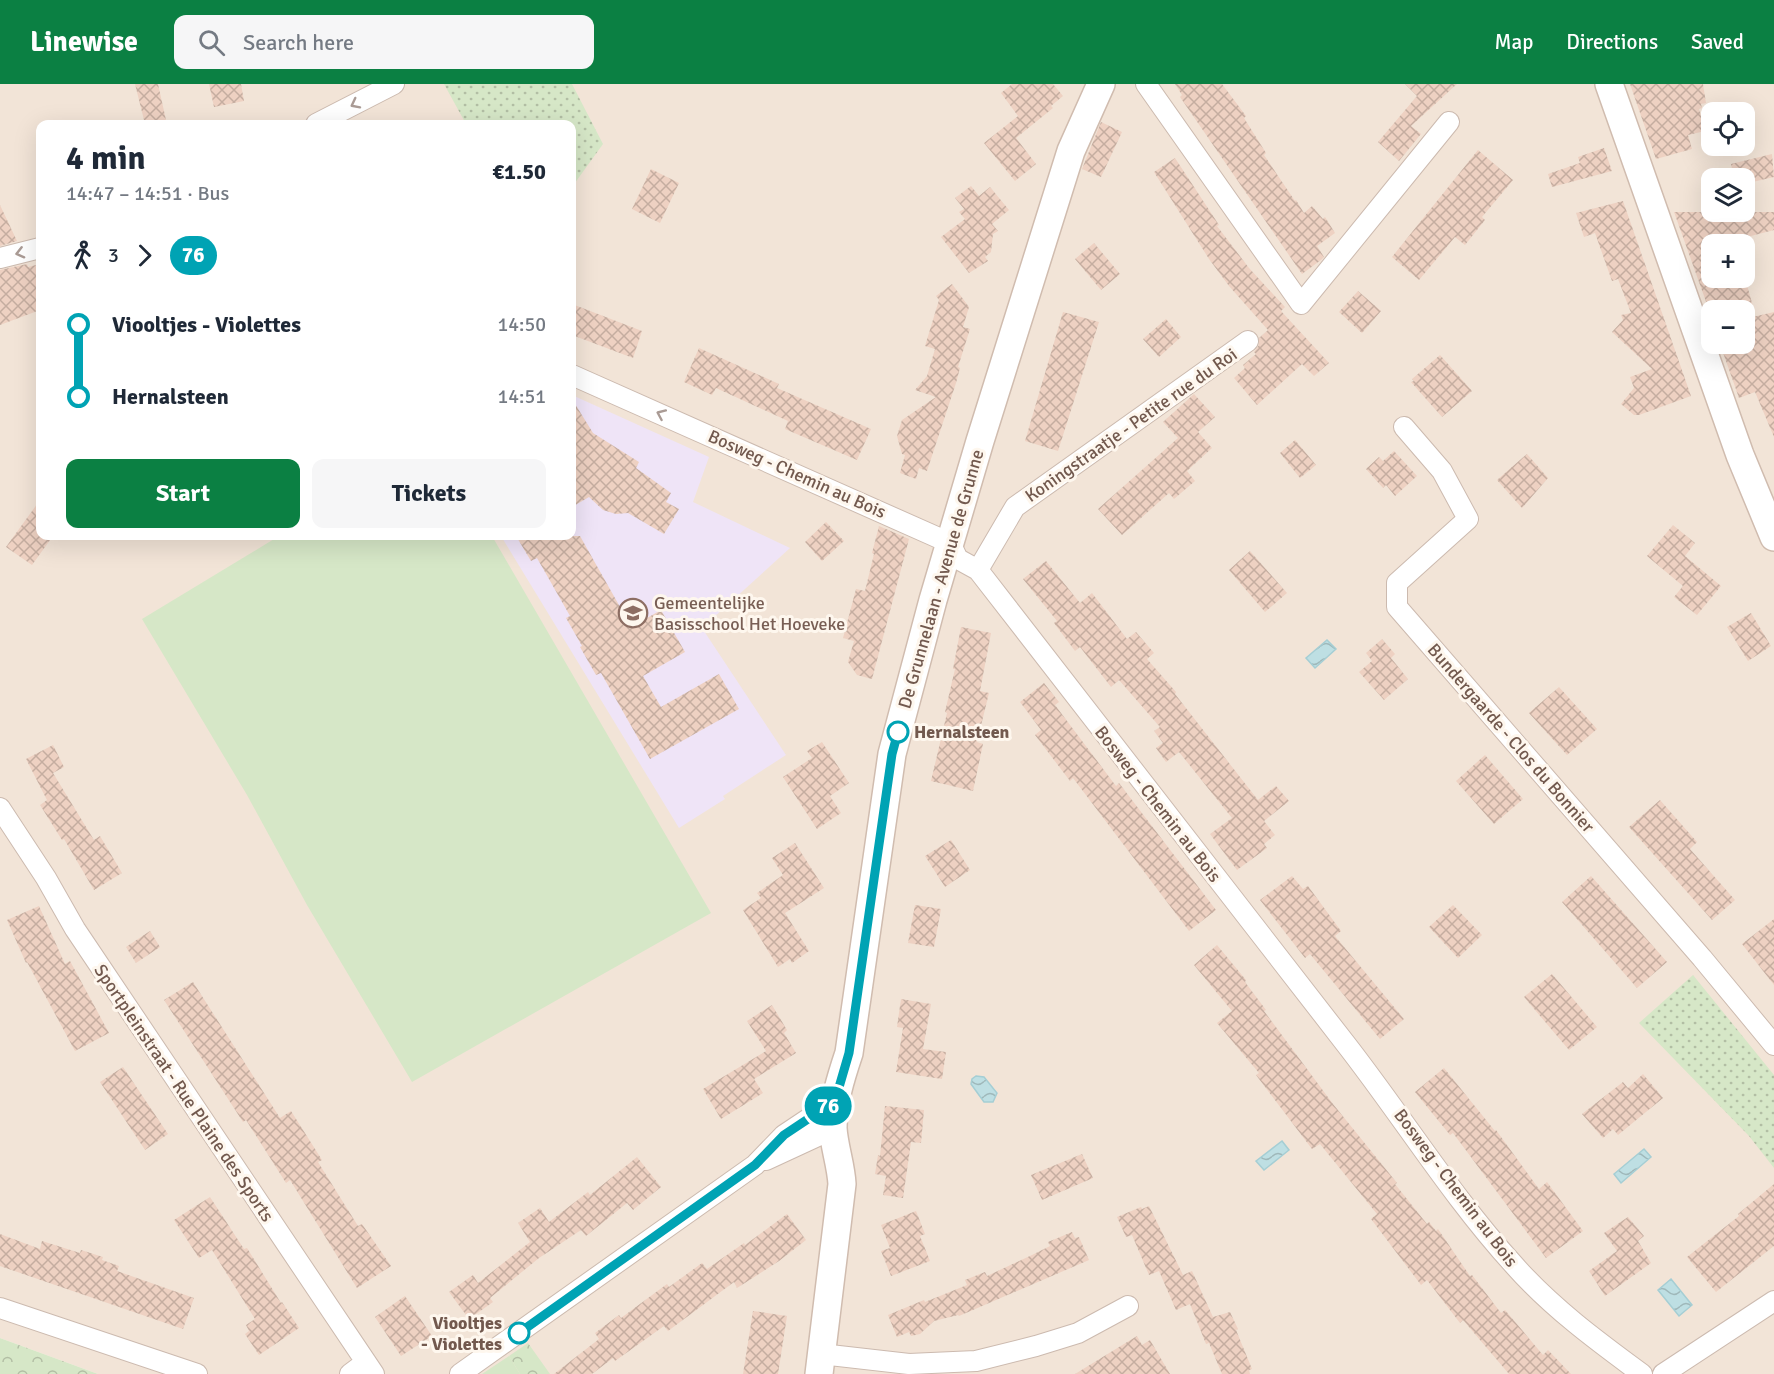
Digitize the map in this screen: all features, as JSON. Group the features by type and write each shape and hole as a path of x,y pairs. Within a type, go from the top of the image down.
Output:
{"street":[{"path":"324,120 394,84"},
{"name":"De Grunnelaan - Avenue de Grunne","path":"820,1364 842,1184 833,1130 835,1101 849,1053 892,754 933,600 980,441 1071,151 1101,84"},
{"path":"1146,84 1301,304 1449,123"},
{"path":"1609,84 1740,455 1774,537"},
{"path":"0,258 36,249"},
{"name":"Koningstraatje - Petite rue du Roi","path":"978,570 1015,507 1248,341"},
{"name":"Bosweg - Chemin au Bois","path":"576,377 951,543 958,559 978,570 1382,1090 1461,1200 1498,1247 1534,1286 1595,1339 1642,1374"},
{"name":"Bundergaarde - Clos du Bonnier","path":"1404,427 1442,471 1468,519 1397,583 1397,607 1702,958 1774,1045"},
{"name":"Sportpleinstraat - Rue Plaine des Sports","path":"0,808 81,938 370,1368"},
{"path":"460,1374 755,1165 784,1135 835,1101"},
{"path":"755,1165 833,1130"},
{"path":"1662,1374 1774,1301"},
{"path":"820,1364 976,1361 1078,1333 1128,1306"},
{"path":"0,1308 197,1374"},
{"path":"350,1374 370,1368"}],"shaded area":[{"path":"0,84 1774,84 1774,1374 98,1374 0,1338"},
{"name":"Gemeentelijke Basisschool Het Hoeveke","path":"576,397 709,457 693,502 790,548 702,628 786,755 723,796 725,799 679,828 503,540 576,540"}],"green space":[{"path":"444,84 572,84 603,144 576,181 576,120 464,120"},
{"path":"272,540 494,540 711,913 412,1082 307,905 247,795 142,619"},
{"path":"1693,975 1774,1075 1774,1168 1749,1136 1639,1023"},
{"path":"0,1338 98,1374 0,1374"},
{"path":"528,1343 550,1374 520,1374 509,1356"},
{"path":"509,1356 520,1374 482,1374"}],"water":[{"path":"1327,640 1336,649 1315,668 1306,658"},
{"path":"976,1076 984,1077 997,1093 993,1102 984,1102 971,1084 972,1079"},
{"path":"1282,1141 1289,1150 1264,1170 1256,1161"},
{"path":"1644,1149 1651,1157 1621,1183 1614,1174"},
{"path":"1671,1279 1692,1305 1679,1316 1658,1290"}],"building":[{"path":"135,84 158,84 166,120 144,120"},
{"path":"209,84 241,84 244,101 214,107"},
{"path":"1012,84 1053,84 1063,96 1051,106 1053,108 1016,138 1036,164 1015,181 984,143 1018,116 1001,93"},
{"path":"1175,84 1222,84 1246,116 1244,118 1266,153 1264,155 1304,213 1312,206 1323,219 1325,217 1335,233 1317,246 1324,257 1321,260 1302,274 1180,97 1182,95"},
{"path":"1405,84 1457,84 1411,126 1421,134 1399,161 1378,142 1417,96"},
{"path":"1630,84 1703,84 1706,102 1701,102 1699,109 1701,132 1688,135 1692,149 1656,159"},
{"path":"1101,122 1122,132 1101,177 1082,169"},
{"path":"1604,148 1612,171 1552,187 1548,174 1580,163 1578,157"},
{"path":"1478,150 1513,180 1482,217 1485,220 1465,245 1455,237 1419,280 1392,257"},
{"path":"1772,154 1774,177 1755,181 1755,168 1732,168 1731,164"},
{"path":"1175,158 1219,225 1217,226 1249,268 1285,307 1281,311 1329,363 1314,376 1302,364 1257,405 1234,378 1245,368 1243,365 1256,354 1254,352 1259,345 1259,338 1268,330 1229,286 1209,259 1154,172"},
{"path":"651,169 679,183 660,223 632,209"},
{"path":"971,186 979,196 990,187 1009,210 992,224 998,231 993,234 991,252 985,257 988,261 969,273 941,237 965,219 959,212 964,209 955,198"},
{"path":"1623,201 1691,396 1639,415 1634,415 1621,404 1634,388 1630,377 1652,369 1612,332 1623,320 1621,315 1631,313 1618,279 1612,281 1595,233 1584,237 1576,213"},
{"path":"0,205 17,241 0,246"},
{"path":"1674,212 1701,212 1701,222 1755,222 1755,212 1774,212 1774,230 1755,235 1701,234 1701,288"},
{"path":"1094,243 1120,274 1101,290 1075,259"},
{"path":"27,264 28,267 36,265 36,312 0,325 0,270"},
{"path":"952,284 969,307 963,327 970,329 958,367 960,368 956,383 927,471 919,468 916,479 900,473 905,455 902,454 897,436 902,420 936,397 915,390 927,376 935,349 925,346 939,300 936,296"},
{"path":"1701,288 1748,288 1751,300 1705,300"},
{"path":"1358,291 1381,311 1362,333 1339,312"},
{"path":"576,306 642,331 633,358 576,337"},
{"path":"1063,312 1099,322 1058,451 1025,441"},
{"path":"1774,312 1774,437 1755,392 1739,398 1724,354 1755,354 1755,316"},
{"path":"1166,319 1181,337 1159,357 1143,339"},
{"path":"699,348 779,384 777,388 871,429 857,460 785,429 788,421 716,388 712,395 684,382"},
{"path":"1440,355 1472,391 1442,417 1411,382"},
{"path":"1194,394 1215,417 1198,432 1212,448 1187,471 1195,481 1174,499 1169,493 1122,535 1098,509 1178,438 1163,422"},
{"path":"576,405 593,433 639,462 636,468 671,493 666,502 679,509 664,534 628,513 616,514 603,510 589,497 576,505"},
{"path":"1295,440 1316,465 1300,478 1280,453"},
{"path":"1394,451 1417,476 1395,496 1386,485 1383,488 1366,469 1379,457 1383,461"},
{"path":"1527,454 1548,478 1522,508 1497,480"},
{"path":"36,506 36,540 50,540 32,565 6,547"},
{"path":"826,522 844,541 822,561 805,542"},
{"path":"1673,525 1695,543 1685,556 1721,586 1697,615 1674,597 1683,586 1647,556"},
{"path":"879,526 909,539 872,679 857,675 848,662 854,641 843,638 856,589 865,591"},
{"name":"Gemeentelijke Basisschool Het Hoeveke","path":"576,536 580,536 633,626 661,610 685,652 643,676 661,707 719,674 739,709 650,759 601,673 596,675 580,647 582,646 566,618 570,616 537,558 531,561 518,540 576,540"},
{"path":"1250,551 1287,593 1265,612 1229,570"},
{"path":"1046,561 1080,603 1092,593 1127,639 1136,632 1154,653 1147,659 1176,692 1175,694 1258,800 1276,786 1289,801 1264,821 1275,835 1264,844 1267,848 1237,870 1210,834 1232,818 1179,752 1166,762 1156,748 1163,743 1154,731 1160,727 1119,680 1111,687 1080,647 1075,651 1054,623 1057,621 1023,579"},
{"path":"1751,613 1771,646 1748,661 1727,627"},
{"path":"961,627 991,633 980,691 989,693 977,742 983,744 973,791 931,781 947,713 945,712 955,669 953,669"},
{"path":"1382,639 1395,654 1391,658 1408,679 1384,700 1359,672 1372,661 1366,653"},
{"path":"1044,683 1059,702 1055,705 1116,786 1119,783 1216,910 1189,931 1073,778 1070,781 1035,735 1041,730 1020,702"},
{"path":"1559,687 1597,729 1567,755 1529,713"},
{"path":"822,742 849,783 830,796 841,813 817,829 783,777 812,758 807,751"},
{"path":"53,745 64,767 53,773 94,840 100,836 122,873 94,890 64,839 62,840 40,805 47,800 26,759"},
{"path":"1485,755 1523,799 1494,824 1456,781"},
{"path":"1660,800 1697,842 1690,849 1735,900 1712,920 1629,827"},
{"path":"951,840 970,870 945,887 925,856"},
{"path":"795,843 824,888 785,913 809,951 792,963 790,959 778,967 743,910 761,898 757,893 783,875 772,858"},
{"path":"1292,876 1303,889 1308,886 1341,931 1335,936 1404,1019 1380,1039 1310,954 1305,958 1260,900"},
{"path":"1591,876 1667,962 1637,988 1562,902"},
{"path":"915,905 941,909 934,947 908,943"},
{"path":"1453,905 1482,935 1458,958 1429,927"},
{"path":"39,906 65,964 70,961 109,1033 75,1051 26,963 7,920"},
{"path":"1774,919 1774,985 1742,944"},
{"path":"150,931 160,947 136,963 126,947"},
{"path":"1217,945 1246,980 1245,982 1266,1010 1264,1011 1333,1104 1427,1224 1429,1222 1436,1231 1438,1229 1470,1276 1472,1275 1501,1313 1505,1310 1543,1355 1548,1350 1571,1374 1509,1374 1463,1320 1460,1323 1427,1280 1421,1285 1371,1219 1377,1214 1320,1144 1312,1149 1256,1075 1259,1073 1217,1023 1232,1011 1194,965"},
{"path":"1552,974 1597,1027 1569,1050 1524,997"},
{"path":"193,982 280,1118 291,1111 322,1160 318,1162 358,1226 362,1224 391,1266 357,1288 290,1180 286,1183 246,1120 243,1122 164,1000"},
{"path":"901,999 931,1004 923,1049 946,1052 942,1079 896,1072 903,1028 897,1027"},
{"path":"772,1005 787,1030 784,1033 796,1053 754,1079 763,1093 721,1119 703,1089 766,1051 747,1021"},
{"path":"123,1067 168,1134 145,1150 100,1082"},
{"path":"1444,1068 1496,1130 1539,1189 1547,1182 1583,1231 1546,1258 1453,1133 1450,1135 1415,1092"},
{"path":"1643,1074 1663,1098 1618,1135 1613,1129 1603,1138 1582,1114 1623,1082 1628,1088"},
{"path":"885,1106 924,1110 921,1143 911,1142 903,1198 883,1195 886,1176 875,1174 878,1155 880,1156"},
{"path":"1082,1154 1093,1178 1042,1200 1031,1175"},
{"path":"637,1157 661,1187 633,1210 627,1203 586,1236 581,1230 539,1258 490,1298 493,1302 469,1319 449,1292 473,1275 478,1283 530,1242 518,1223 540,1208 549,1222 588,1192 590,1195"},
{"path":"1774,1184 1774,1246 1716,1292 1687,1257 1739,1216 1738,1214"},
{"path":"210,1197 244,1249 247,1248 299,1328 259,1355 245,1334 249,1331 246,1325 255,1319 212,1250 199,1258 174,1220"},
{"path":"1149,1206 1183,1275 1192,1271 1213,1317 1230,1312 1252,1369 1249,1370 1250,1374 1222,1374 1209,1343 1206,1344 1190,1304 1176,1310 1159,1271 1149,1275 1132,1235 1126,1237 1117,1217"},
{"path":"916,1211 925,1234 920,1236 930,1261 891,1276 881,1251 890,1248 881,1225"},
{"path":"787,1214 806,1240 779,1261 737,1288 734,1282 668,1331 664,1326 615,1361 613,1358 592,1374 554,1374 599,1339 595,1333 619,1315 621,1318 667,1284 669,1287 702,1263 707,1269"},
{"path":"1628,1217 1644,1236 1638,1241 1651,1263 1605,1296 1589,1271 1617,1251 1604,1233"},
{"path":"1072,1232 1075,1238 1079,1237 1089,1260 959,1316 934,1321 920,1334 911,1336 909,1332 897,1337 888,1315 967,1285 965,1280 985,1272 987,1276 1050,1246 1048,1242"},
{"path":"0,1234 40,1249 42,1241 80,1253 81,1250 103,1257 102,1260 119,1266 117,1271 194,1298 183,1329 0,1266"},
{"path":"405,1296 432,1336 401,1356 375,1317"},
{"path":"753,1311 787,1316 778,1374 743,1374"},
{"path":"1137,1336 1142,1345 1150,1340 1170,1374 1075,1374"}],"bus line":[{"name":"76","path":"519,1333 755,1165 784,1135 835,1101 849,1053 892,754 898,732"}],"place":[{"name":"Gemeentelijke Basisschool Het Hoeveke","path":"633,613"},
{"name":"Hernalsteen","path":"898,732"},
{"name":"Viooltjes - Violettes","path":"519,1333"}]}
